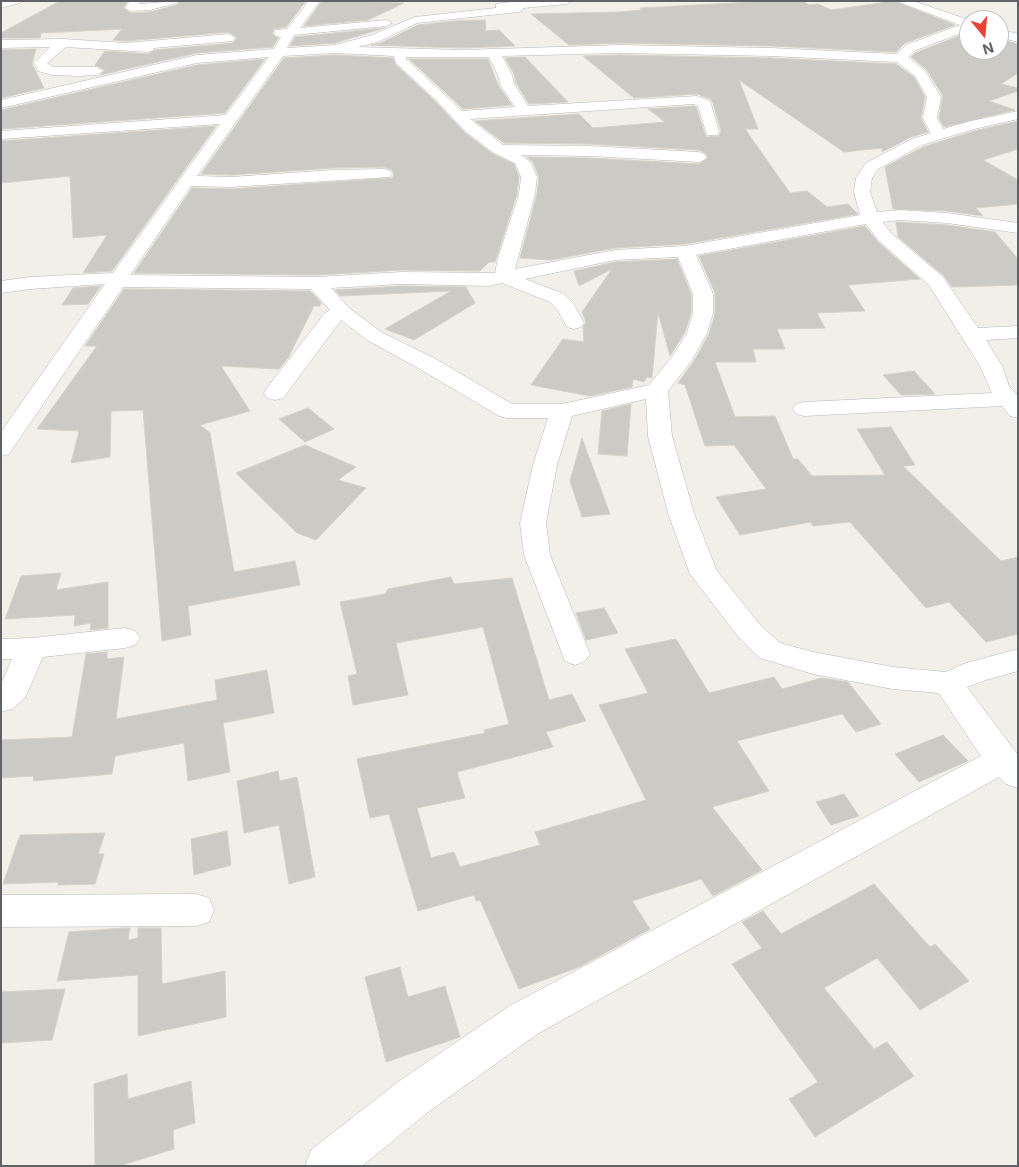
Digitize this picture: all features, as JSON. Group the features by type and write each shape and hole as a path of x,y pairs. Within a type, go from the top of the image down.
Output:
{"street":[{"path":"136,1 131,8 142,8 173,1"},
{"path":"1,449 186,181 315,1"},
{"path":"271,34 415,20 567,1"},
{"path":"901,1 959,21"},
{"path":"438,5 521,7"},
{"path":"510,23 521,7"},
{"path":"335,49 376,38 415,20"},
{"path":"900,58 910,48 926,40 959,28"},
{"path":"129,46 242,37"},
{"path":"63,43 40,63 43,68 52,71 80,72 249,54 335,49 400,54 620,49 772,52 900,58 912,65 920,74 934,97 930,118 939,135"},
{"path":"1,44 63,43 129,46 205,53 249,54"},
{"path":"494,52 508,84 524,110"},
{"path":"400,54 400,60 440,96 458,116 499,150 520,160 525,166 529,177 527,194 507,258 504,277"},
{"path":"1,104 197,59"},
{"path":"458,116 524,110 698,100 704,104 712,132"},
{"path":"1012,405 999,388 991,366 972,334 936,281 885,237 870,218 862,192 864,178 872,166 917,142 971,125 1018,115"},
{"path":"1,135 230,119"},
{"path":"499,150 589,151 700,157"},
{"path":"186,181 231,182 332,175 384,174"},
{"path":"1,287 30,283 117,280 316,282 402,278 489,280 615,254 685,251 870,218 900,215 947,218 1018,228"},
{"path":"316,282 342,312 374,336 426,362 507,411 562,411 657,390 681,360 696,333 703,313 703,294 685,251"},
{"path":"504,277 557,298 566,307 574,323"},
{"path":"275,393 332,317 342,312"},
{"path":"972,334 1018,332"},
{"path":"657,390 660,436 681,513 704,574 751,633 770,651 813,663 893,678 948,683 977,671 1018,660"},
{"path":"804,410 1012,405"},
{"path":"562,411 545,465 534,523 537,555 575,654"},
{"path":"1,649 32,648 125,638"},
{"path":"1,700 14,690 32,648"},
{"path":"327,1166 413,1097 525,1018 730,909 1010,768 948,683"},
{"path":"1,911 196,910"}],"building":[{"path":"60,1 128,1 123,8 131,13 150,12 177,5 180,1 306,1 286,27 274,29 272,34 278,38 273,47 197,53 100,75 105,70 95,65 105,51 148,54 155,50 233,43 237,38 229,32 126,41 113,40 122,29 41,33 40,38 1,38 1,33"},
{"path":"322,1 404,3 368,20 304,26"},
{"path":"802,1 809,5 818,4 831,10 881,3 881,1 894,1 955,25 905,43 896,52 771,46 620,43 569,45 531,14 619,12 641,10 640,8"},
{"path":"485,20 486,31 499,30 515,46 462,48 371,45 381,43 418,25"},
{"path":"384,28 335,43 290,46 295,37"},
{"path":"959,36 959,60 1009,60 1009,42 1018,44 1018,73 1001,84 1018,88 1018,91 989,101 1015,110 944,127 939,118 943,96 927,70 911,57 915,53"},
{"path":"36,49 32,64 44,88 1,98 1,50"},
{"path":"335,55 393,58 395,64 434,100 464,132 493,154 514,164 519,177 517,194 495,262 489,262 480,271 402,270 316,275 134,273 192,188 231,189 392,178 394,175 392,170 384,167 332,168 231,175 201,174 284,58"},
{"path":"583,56 771,58 896,64 914,77 925,97 921,118 928,132 911,137 882,152 882,148 844,152 739,80 758,129 745,129 790,193 807,191 827,207 848,204 858,214 685,244 615,248 551,260 520,258 537,194 539,177 533,162 526,157 589,158 699,164 708,158 705,153 699,150 589,144 504,143 475,121 579,114 593,128 665,122 648,109 694,106 696,107 706,137 719,136 721,131 713,103 710,99 697,94 634,98"},
{"path":"525,57 568,102 529,104 516,83 514,74 505,58"},
{"path":"265,59 225,113 1,129 1,110 197,65"},
{"path":"409,59 488,59 498,85 512,105 463,109"},
{"path":"1018,121 1018,149 983,160 1018,180 1018,204 976,208 983,216 947,211 893,209 885,167 923,147 974,131"},
{"path":"216,126 112,271 83,273 107,235 73,238 70,176 1,183 1,141"},
{"path":"896,222 947,225 995,232 1018,259 1018,285 952,287 944,276 898,237"},
{"path":"865,226 878,242 920,279 848,285 865,311 817,313 825,328 777,329 785,349 753,349 756,362 715,362 735,417 775,416 793,459 798,459 812,476 885,475 857,429 891,427 915,465 903,466 1001,561 1018,557 1018,634 986,642 949,602 926,608 850,522 813,526 811,522 740,535 716,497 766,489 734,445 705,446 685,385 678,383 694,361 709,334 715,314 715,293 699,256"},
{"path":"677,259 691,294 691,313 685,332 670,356 658,312 652,378 647,377 644,382 633,379 632,387 590,396 531,385 563,339 584,342 583,327 586,322 582,312 612,269 579,286 574,271 615,262"},
{"path":"101,286 88,304 62,305 73,288"},
{"path":"402,286 466,287 475,303 414,340 385,329 451,291 340,296 335,290"},
{"path":"124,289 310,291 321,302 320,306 314,306 288,358 279,369 221,366 250,411 200,425 210,433 234,572 295,561 300,585 188,606 191,635 162,641 143,410 111,411 110,457 71,463 79,431 37,429 97,346 85,346"},
{"path":"914,371 935,394 901,395 883,375"},
{"path":"631,404 627,456 598,454 602,411"},
{"path":"308,408 334,429 305,442 279,419"},
{"path":"582,438 610,514 582,517 570,481"},
{"path":"305,445 356,467 338,480 366,488 316,540 297,533 236,473"},
{"path":"61,573 56,590 108,582 108,628 90,630 91,623 74,626 75,615 5,619 21,576"},
{"path":"451,577 454,584 512,578 549,700 572,694 586,721 546,732 553,747 457,772 465,798 417,808 431,858 454,852 460,867 540,845 535,832 646,800 599,705 648,693 625,649 676,639 709,693 774,677 782,689 822,678 848,682 881,724 856,732 842,714 737,741 769,791 712,807 762,870 713,896 701,879 632,901 650,929 579,967 519,989 480,900 476,901 474,895 418,911 389,814 370,818 357,759 485,733 484,730 509,724 483,627 396,643 408,695 353,705 348,676 357,674 340,602 385,594 388,589"},
{"path":"604,608 618,633 586,640 576,613"},
{"path":"107,652 107,659 124,657 116,719 217,700 215,680 267,670 274,713 223,723 230,772 188,781 184,743 115,756 112,774 33,781 34,776 1,778 1,740 72,737 86,654"},
{"path":"943,735 968,761 919,782 895,754"},
{"path":"278,771 280,781 297,777 315,877 289,884 279,825 244,833 237,781"},
{"path":"844,794 859,816 831,825 816,802"},
{"path":"227,831 231,865 194,875 191,839"},
{"path":"105,833 98,854 104,854 95,884 58,885 59,882 3,884 20,835"},
{"path":"874,884 930,947 935,944 969,981 920,1010 877,958 824,988 874,1049 887,1042 914,1076 815,1137 789,1099 818,1082 732,964 762,948 742,922 763,911 781,934"},
{"path":"130,928 128,940 138,938 138,928 161,928 162,984 225,971 226,1017 138,1036 138,975 57,981 69,932"},
{"path":"400,967 408,997 445,986 460,1037 386,1062 365,977"},
{"path":"65,989 52,1040 1,1043 1,992"},
{"path":"127,1074 128,1099 191,1081 195,1123 173,1130 174,1149 119,1166 95,1166 94,1084"}]}
